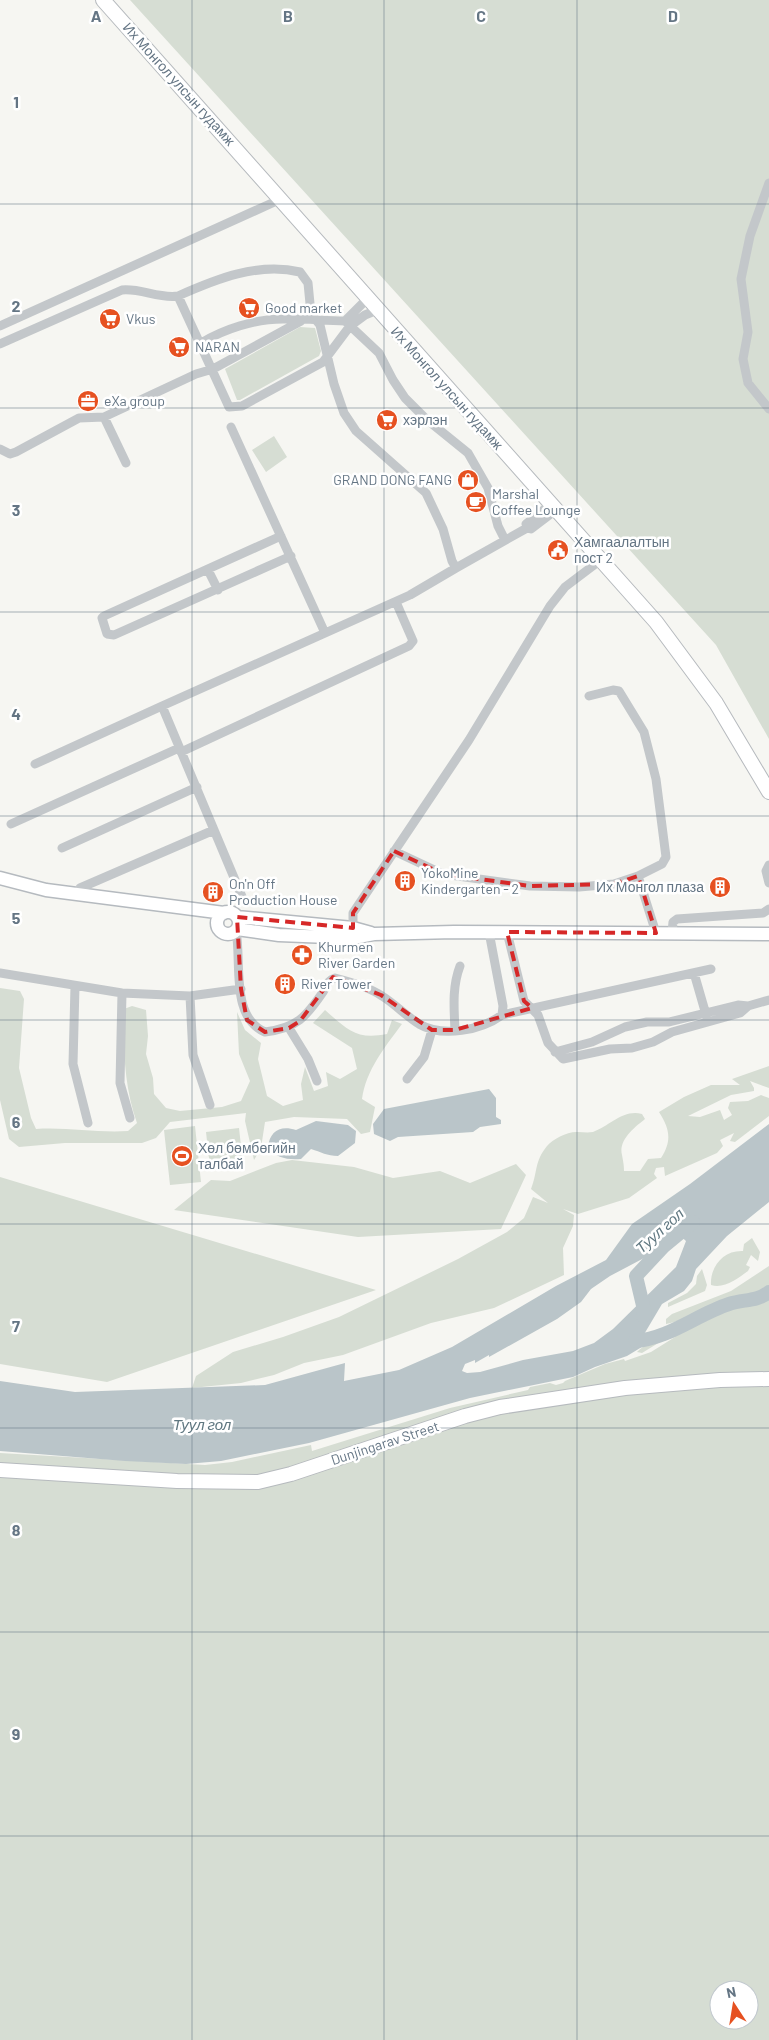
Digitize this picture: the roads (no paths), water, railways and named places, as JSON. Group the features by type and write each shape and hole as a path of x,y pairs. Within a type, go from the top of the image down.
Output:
{"main road":[{"name":"Их Монгол улсын гудамж","path":"103,0 281,199 367,299 602,559 680,652 728,721 769,792"},
{"name":"Dunjingarav Street","path":"0,1470 171,1481 258,1482 291,1474 465,1416 500,1408 625,1388 720,1380 769,1379"}],"street":[{"path":"769,184 750,236 741,279 748,332 743,359 748,382 763,404 769,409"},
{"path":"0,326 281,199"},
{"path":"0,344 122,290 132,289 168,298 178,296 238,272 287,269 300,272 308,283 311,314 319,322 334,384 344,413 356,431 426,493 443,529 452,561 456,568"},
{"path":"178,296 229,407 237,407 329,357 348,324 367,299"},
{"path":"201,343 245,325 282,319 348,324 378,310"},
{"path":"0,449 10,454 79,418 104,417 196,374 213,370 301,320"},
{"path":"348,324 380,353 393,380 405,398 426,419 468,453 488,488 498,526 505,540"},
{"path":"104,417 126,462"},
{"path":"231,428 325,633"},
{"path":"35,764 396,602 527,528 526,524 553,507"},
{"path":"282,536 104,616 102,618 106,634 114,635 291,556"},
{"path":"353,928 353,913 469,740 550,606 565,587 602,559"},
{"path":"208,570 218,590"},
{"path":"11,824 409,646 413,641 396,602"},
{"path":"394,851 443,874 530,886 579,887 614,884 638,876 662,864 666,856 656,778 644,732 618,691 613,690 589,696"},
{"path":"162,706 198,787 243,899"},
{"path":"62,848 198,787"},
{"path":"80,888 214,830"},
{"path":"769,865 766,871 769,883"},
{"path":"638,876 656,933"},
{"path":"0,878 46,890 198,908 221,918 232,913 239,947 244,1013 252,1025 265,1032 289,1028 310,1011 328,983 336,978 380,995 419,1024 432,1030 456,1030 491,1023 502,1015 711,969"},
{"path":"672,932 673,922 676,919 763,913 769,910"},
{"path":"221,918 220,930 235,928 353,928 374,934"},
{"path":"235,928 279,935 353,938 374,934 489,932 769,934"},
{"path":"489,932 504,1006 502,1015"},
{"path":"507,932 524,1001 538,1015 548,1043 555,1052 566,1060 610,1049 632,1048 653,1042 672,1032 740,1012 748,1006 769,1000"},
{"path":"456,1030 454,995 455,979 460,966"},
{"path":"0,973 122,993 190,996 241,989"},
{"path":"694,973 708,1022"},
{"path":"75,986 73,1064 88,1123"},
{"path":"122,993 120,1084 130,1118"},
{"path":"190,996 193,1054 210,1105"},
{"path":"555,1052 592,1042 625,1027 647,1022 669,1022 738,1005 748,1006"},
{"path":"289,1028 308,1059 317,1081"},
{"path":"407,1079 424,1057 432,1030"}],"water":[{"path":"489,1089 496,1098 496,1117 501,1120 501,1124 480,1127 473,1132 398,1137 390,1141 374,1134 373,1124 384,1109"},
{"path":"316,1121 348,1125 356,1131 355,1143 338,1156 327,1155 311,1149 301,1159 282,1158 268,1147 271,1137 277,1131 285,1128 296,1130"},
{"name":"Туул гол","path":"769,1124 769,1202 727,1236 696,1269 692,1281 684,1291 662,1304 643,1336 650,1335 655,1339 627,1356 573,1377 470,1398 309,1443 221,1461 186,1464 0,1451 0,1381 75,1392 265,1385 345,1363 344,1381 399,1370 452,1347 556,1286 606,1260 632,1224 690,1184","holes":["676,1232 686,1241 676,1267 613,1329 594,1343 573,1351 523,1360 480,1372 467,1373 462,1371 465,1364 475,1360 475,1363 489,1355 489,1357 557,1319 581,1302 591,1289 610,1276 646,1257"]}],"waterway":[{"name":"Туул гол","path":"643,1316 645,1314 636,1276 664,1246 693,1222"},
{"name":"Туул гол","path":"635,1341 659,1336 717,1308 734,1302 750,1300 769,1292"}],"place":[{"name":"Good market","path":"249,308"},
{"name":"Vkus","path":"110,319"},
{"name":"NARAN","path":"179,347"},
{"name":"eXa group","path":"88,401"},
{"name":"хэрлэн","path":"387,420"},
{"name":"GRAND DONG FANG","path":"468,480"},
{"name":"Marshal Coffee Lounge","path":"476,502"},
{"name":"Хамгаалалтын пост 2","path":"558,550"},
{"name":"YokoMine Kindergarten - 2","path":"405,881"},
{"name":"Их Монгол плаза","path":"720,887"},
{"name":"On'n Off Production House","path":"213,892"},
{"name":"Khurmen River Garden","path":"302,955"},
{"name":"River Tower","path":"285,984"},
{"name":"Хөл бөмбөгийн талбай","path":"182,1156"}]}
